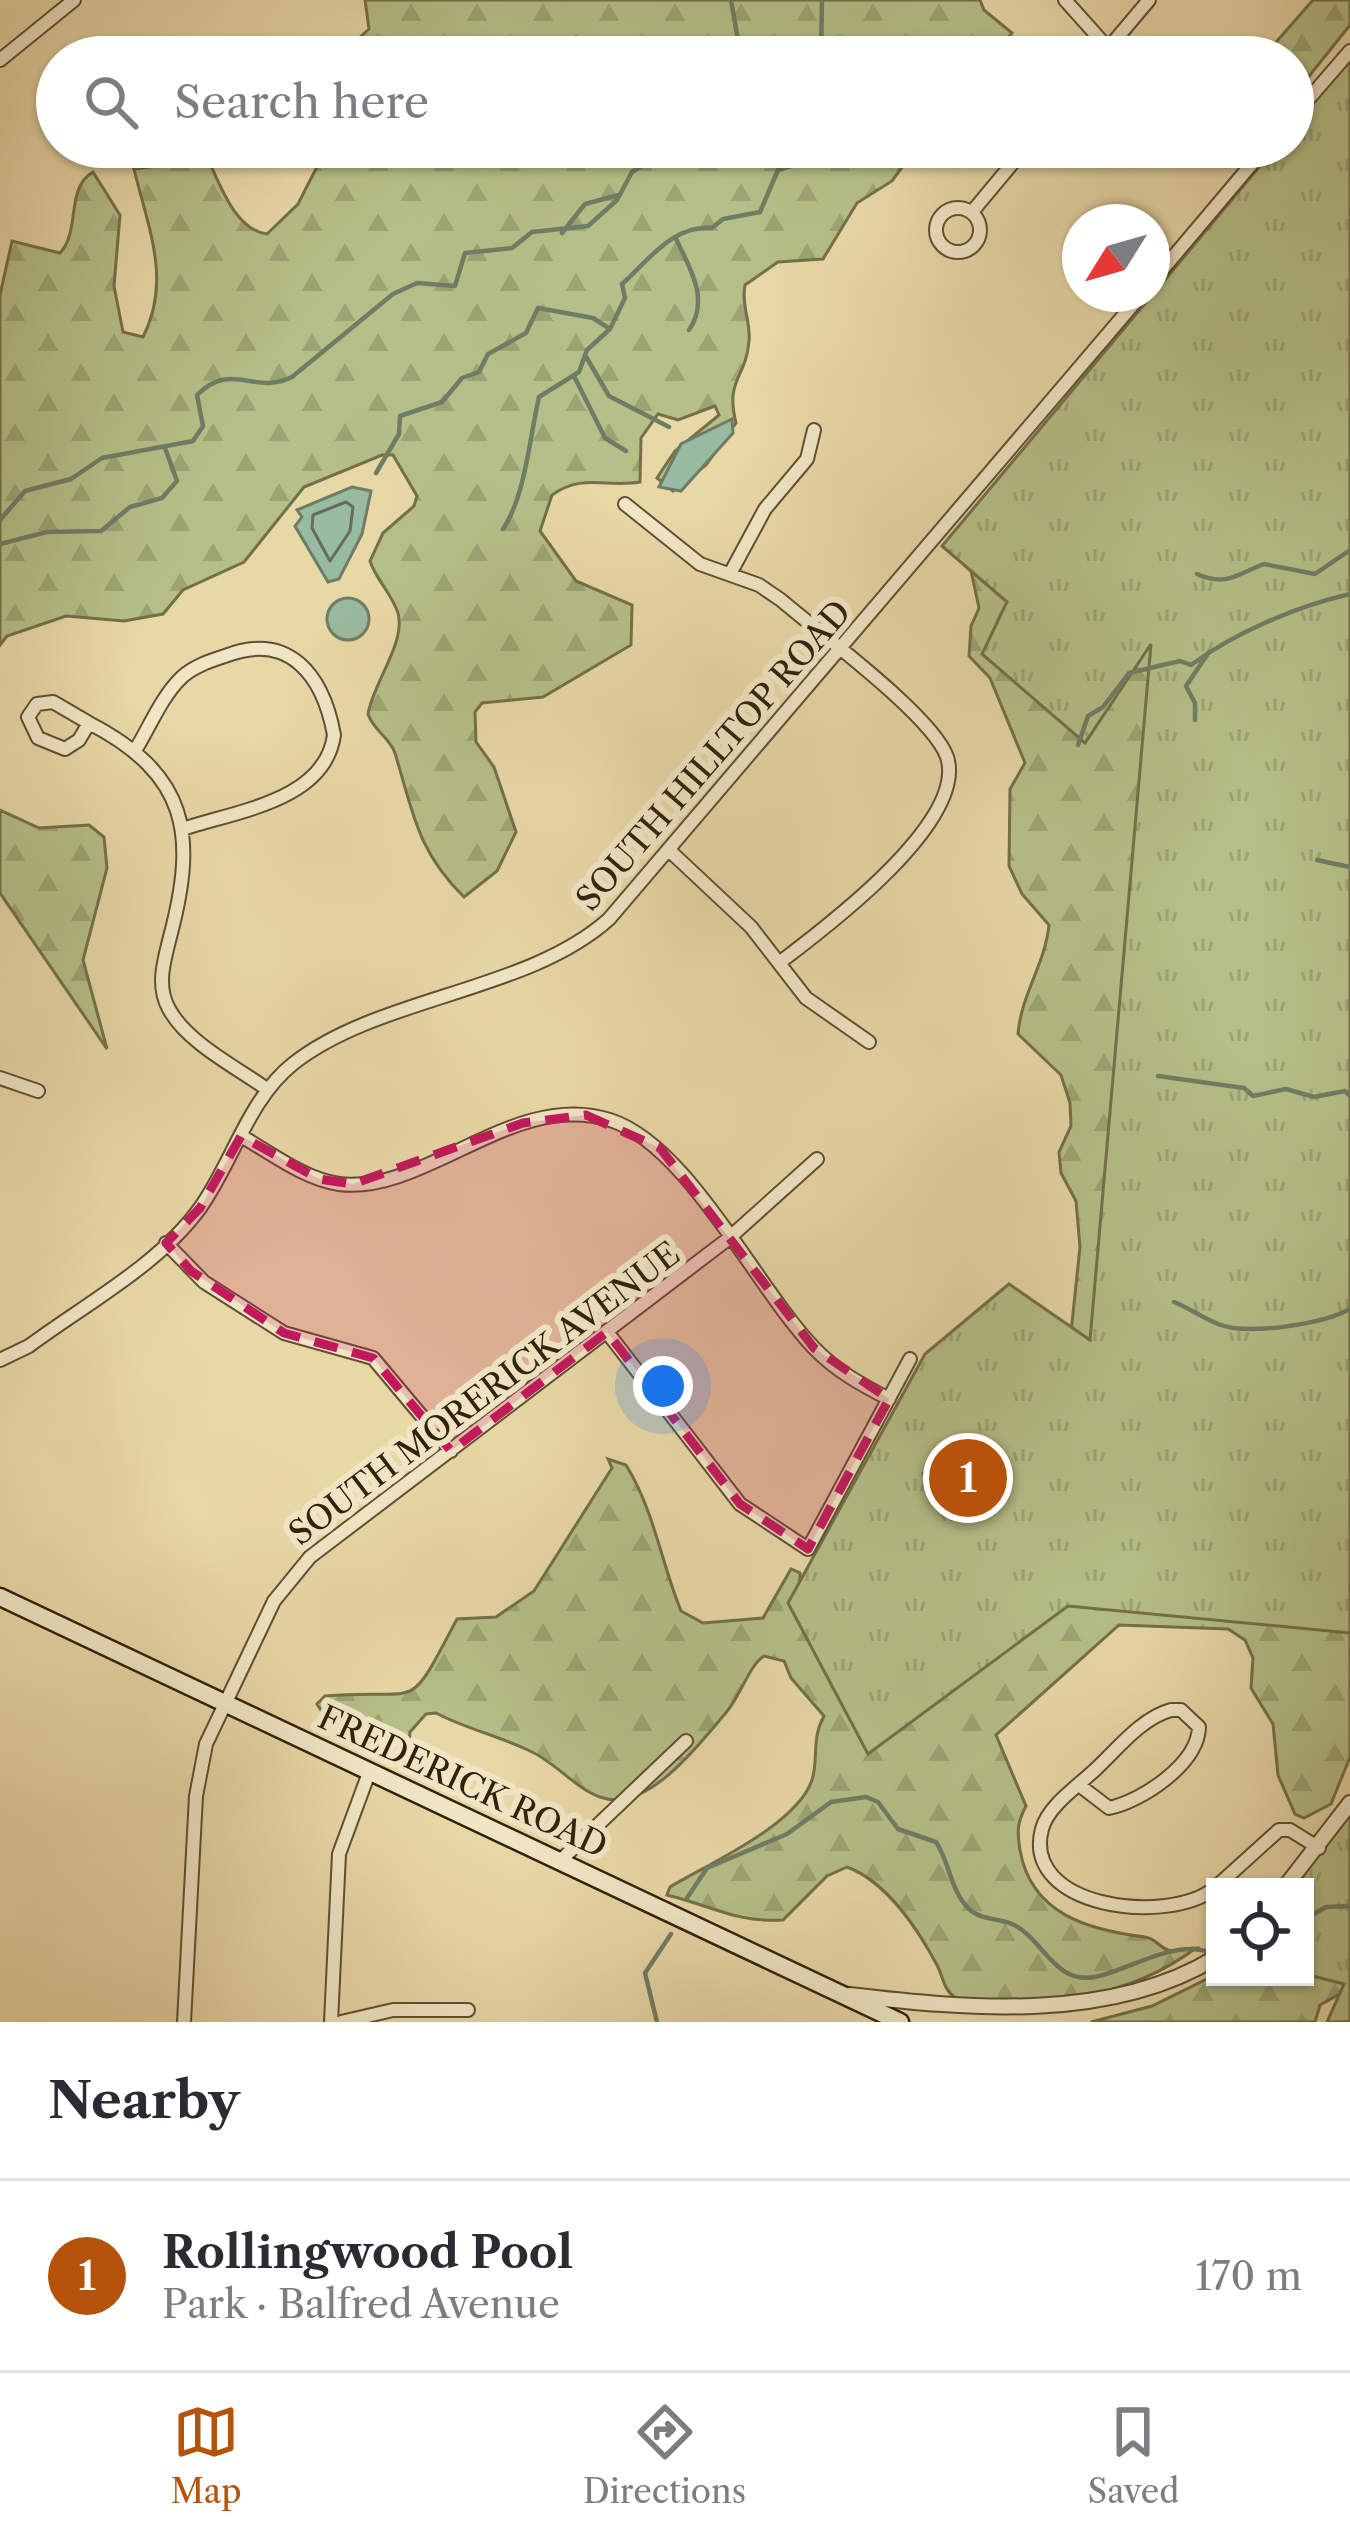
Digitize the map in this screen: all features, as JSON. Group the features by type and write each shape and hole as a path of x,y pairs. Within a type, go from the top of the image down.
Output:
{"main road":[{"name":"FREDERICK ROAD","path":"0,1597 900,2022"}],"street":[{"path":"0,60 74,0"},
{"path":"1065,0 1093,36"},
{"path":"1122,36 1149,0"},
{"path":"1314,93 1350,51"},
{"path":"971,212 1008,168"},
{"path":"1170,261 1248,168"},
{"name":"SOUTH HILLTOP ROAD","path":"0,1360 29,1346 166,1243 200,1208 268,1090 291,1065 331,1042 586,938 630,899 1127,312"},
{"path":"731,572 764,509 807,459 814,430"},
{"path":"625,505 700,564 731,572 781,600 931,730 949,761 949,779 936,812 885,873 779,963"},
{"path":"136,749 179,680 202,664 237,651 271,648 287,652 311,672 334,735 318,774 291,793 183,829"},
{"path":"89,724 80,740 65,749 38,738 28,717 37,704 53,702 136,749 170,793 183,829 184,883 163,966 164,994 185,1029 268,1090"},
{"path":"671,852 732,907 820,1009 869,1042"},
{"path":"0,1078 38,1091"},
{"path":"242,1136 319,1179 353,1184 387,1177 546,1117 607,1119 660,1148 814,1348 889,1400"},
{"name":"SOUTH MORERICK AVENUE","path":"184,2022 199,1771 224,1701 274,1601 295,1572 728,1239 817,1159"},
{"path":"166,1243 204,1282 284,1334 373,1358 452,1450"},
{"path":"607,1332 740,1504 808,1550 910,1359"},
{"path":"1079,1785 1100,1805 1120,1806 1178,1766 1193,1747 1198,1726 1181,1710 1159,1713 1079,1785 1051,1812 1040,1837 1047,1865 1068,1886 1104,1903 1142,1911 1187,1904 1206,1893"},
{"path":"561,1859 686,1741"},
{"path":"331,2022 339,1854 370,1770"},
{"path":"1294,1878 1350,1803"},
{"path":"1226,1878 1279,1830 1290,1830 1319,1848"},
{"path":"838,1993 962,2009 1073,2011 1164,1987 1206,1963"},
{"path":"340,2022 392,2010 468,2010"}],"highlighted area":[{"path":"586,1115 660,1148 814,1348 889,1399 808,1549 740,1504 607,1332 451,1451 373,1358 284,1333 191,1271 166,1243 200,1208 241,1136 319,1179 353,1184 523,1123"}],"green space":[{"path":"365,0 980,0 984,10 1012,33 361,36 369,29"},
{"path":"1313,0 1350,0 1350,25 1314,70 1314,36 1281,36"},
{"path":"1350,58 1350,1633 1068,1606 868,1754 788,1603 925,1354 1009,1284 1090,1340 1151,644 1085,743 982,654 1007,602 942,546 1138,312 1170,312 1170,274 1258,168 1314,168 1314,102"},
{"path":"1350,67 1350,1757 1331,1804 1304,1818 1295,1814 1278,1775 1273,1724 1251,1688 1253,1658 1245,1640 1228,1629 1119,1625 996,1735 1026,1806 1018,1827 1020,1850 1036,1890 1065,1915 1148,1938 1168,1950 1196,1948 1142,1979 1082,1996 1020,2002 957,1999 900,1909 875,1884 847,1867 827,1876 783,1920 738,1916 667,1895 670,1887 770,1828 803,1797 812,1780 824,1716 791,1678 784,1661 764,1656 759,1660 730,1708 685,1759 652,1787 617,1800 591,1793 530,1751 436,1713 426,1714 410,1732 407,1763 397,1760 334,1731 317,1704 325,1696 409,1691 428,1671 457,1619 496,1617 534,1591 612,1468 608,1459 626,1465 636,1482 681,1611 703,1623 763,1618 791,1569 800,1573 800,1606 1070,1342 1080,1247 1076,1201 1061,1173 1059,1152 1071,1126 1070,1103 1061,1075 1018,1034 1049,925 1022,894 1009,866 1010,789 1025,763 990,678 969,656 971,626 979,608 970,566 1163,312 1170,312 1170,303 1273,168 1314,168 1314,114"},
{"path":"212,168 244,222 267,234 298,204 316,168 902,168 892,181 857,203 823,259 778,262 745,285 749,341 734,387 736,423 706,465 673,491 657,478 675,451 719,415 715,406 678,420 658,414 641,438 640,482 585,483 552,495 540,531 576,581 632,605 631,645 543,697 482,703 475,712 476,742 494,767 516,832 497,871 464,897 426,847 395,753 368,714 399,625 395,606 370,561 383,533 414,506 417,496 393,455 382,455 304,487 244,562 183,590 163,614 124,621 66,616 7,636 0,645 0,295 12,241 60,253 70,233 79,188 93,172 120,215 114,286 123,332 143,337 152,316 157,274 134,169"},
{"path":"0,810 39,828 89,825 104,837 107,868 83,960 107,1049 0,893"},
{"path":"1350,1812 1350,2022 1327,2022 1344,1984 1314,1976 1314,1878 1302,1878"},
{"path":"1314,1909 1349,1989 1320,2005 1315,2022 1091,2022 1152,2006 1206,1979 1206,1986 1314,1986"}],"water":[{"path":"732,419 733,433 681,491 659,487 681,444"},
{"path":"352,487 371,491 362,534 339,579 328,582 295,526 302,517 297,510"},
{"path":"348,598 363,604 369,619 363,634 348,640 333,634 327,619 333,604"},
{"path":"955,1456 969,1482 987,1473 996,1490 957,1511 941,1482 931,1487 923,1473"}],"waterway":[{"path":"731,0 737,36"},
{"path":"821,36 822,0"},
{"path":"0,520 25,491 71,479 102,458 193,441 203,426 197,395 210,385 222,380 266,383 292,377 393,294 417,283 455,286 465,253 512,248 532,232 588,226 617,200 638,168"},
{"path":"503,529 522,483 539,397 579,372 587,350 610,329 625,298 622,284 673,238 712,228 723,219 760,212 778,170 784,168"},
{"path":"562,233 585,204 619,195"},
{"path":"676,239 698,296 689,330"},
{"path":"376,473 399,434 400,416 442,402 462,378 479,372 488,354 526,333 538,308 593,318 610,329"},
{"path":"585,355 609,396 669,427"},
{"path":"574,376 605,438 626,451"},
{"path":"0,544 47,532 101,531 130,507 162,498 177,481 165,448"},
{"path":"1197,574 1224,579 1264,564 1315,574 1350,550"},
{"path":"1078,745 1088,716 1103,707 1129,673 1180,661 1191,665 1267,622 1350,594"},
{"path":"1195,720 1195,703 1186,686 1209,652"},
{"path":"1317,860 1350,867"},
{"path":"1158,1076 1244,1088 1253,1096 1286,1089 1314,1097 1345,1091 1350,1096"},
{"path":"1174,1302 1218,1324 1247,1329 1304,1324 1350,1309"},
{"path":"687,1898 707,1868 787,1834 831,1802 866,1797 878,1802 898,1829 936,1842 969,1909 1022,1930 1069,1974 1095,1977 1183,1949 1206,1952"},
{"path":"1314,1914 1326,1907 1350,1906"},
{"path":"657,2022 645,1973 671,1934"}],"place":[{"name":"Rollingwood Pool","path":"968,1478"}]}
